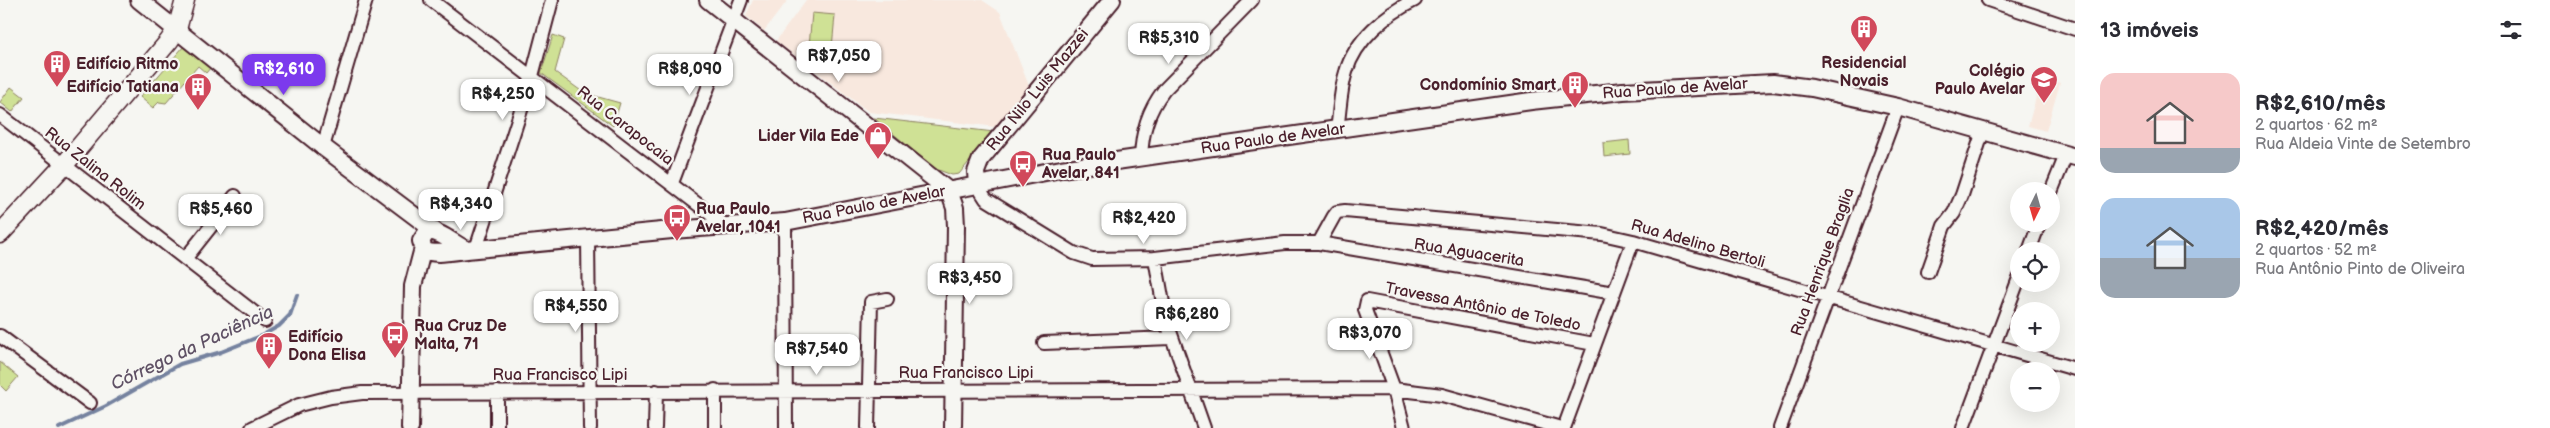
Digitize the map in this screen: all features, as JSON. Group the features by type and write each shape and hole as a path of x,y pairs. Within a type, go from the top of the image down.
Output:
{"main road":[{"path":"0,234 64,166 166,45 176,29 185,0"}],"street":[{"path":"139,0 323,147 412,215 432,243 415,274 410,428"},
{"path":"323,147 366,0"},
{"name":"Rua Carapocaia","path":"431,0 726,226"},
{"path":"471,250 532,76 552,0"},
{"path":"708,0 949,191 955,208 956,226 952,389 953,428"},
{"path":"672,183 741,0"},
{"name":"Rua Nilo Luis Mazzei","path":"977,185 976,168 985,154 1112,0"},
{"path":"1141,158 1146,118 1154,102 1252,0"},
{"path":"1337,130 1343,83 1354,55 1374,28 1388,16 1414,0"},
{"path":"1988,0 2075,29"},
{"name":"Rua Paulo de Avelar","path":"432,243 471,250 588,238 785,222 1061,169 1531,101 1623,91 1773,83 1812,88 1898,107 2071,156"},
{"name":"Rua Henrique Braglia","path":"1780,428 1898,107"},
{"name":"Rua Zalina Rolim","path":"0,115 266,322"},
{"path":"1928,272 1944,226 1954,213 1962,195 1983,131"},
{"path":"2057,182 2071,156"},
{"name":"Rua Aguacerita","path":"977,185 986,199 1074,253 1100,259 1155,258 1285,242 1319,243 1614,293"},
{"path":"185,260 234,196"},
{"name":"Rua Adelino Bertoli","path":"1319,243 1337,212 1345,211 1595,234 1633,241 1826,299 2075,369"},
{"path":"785,222 786,428"},
{"path":"588,238 590,428"},
{"path":"1562,428 1633,241"},
{"path":"1155,258 1171,338 1204,428"},
{"path":"1963,428 2014,292"},
{"path":"868,428 872,302 888,300"},
{"name":"Travessa Antônio de Toledo","path":"1394,389 1365,310 1367,302 1594,344"},
{"path":"0,336 90,403"},
{"path":"1044,343 1171,338"},
{"name":"Rua Francisco Lipi","path":"252,428 299,406 331,397 362,393 868,389 1394,389 1442,395 1562,428"},
{"path":"1394,389 1404,428"},
{"path":"715,390 715,428"},
{"path":"656,391 656,428"},
{"path":"497,392 497,428"}],"shaded area":[{"path":"753,0 788,0 764,31 746,16"},
{"path":"806,0 982,0 1000,12 1029,86 996,127 869,112 776,41"},
{"name":"Colégio Paulo Avelar","path":"2042,76 2060,83 2046,131 2028,126"}],"green space":[{"path":"812,13 835,15 831,59 808,57"},
{"path":"553,35 564,39 555,72 584,93 620,103 613,126 541,73"},
{"path":"184,46 211,67 206,73 198,66 166,103 159,102 153,108 140,97"},
{"path":"11,87 24,97 12,112 0,102"},
{"path":"874,118 994,132 959,174 952,175 936,169"},
{"path":"1629,140 1630,154 1604,157 1603,143"},
{"path":"0,362 18,377 6,391 0,385"}],"waterway":[{"name":"Córrego da Paciência","path":"59,428 106,406 180,364 221,352 263,335 279,326 290,315 297,295"}],"place":[{"name":"Residencial Novais","path":"1864,53"},
{"name":"Edifício Ritmo","path":"57,88"},
{"name":"Colégio Paulo Avelar","path":"2044,104"},
{"name":"Condomínio Smart","path":"1575,109"},
{"name":"Edifício Tatiana","path":"198,111"},
{"name":"Lider Vila Ede","path":"878,160"},
{"name":"Rua Paulo Avelar, 841","path":"1023,188"},
{"name":"Rua Paulo Avelar, 1041","path":"677,242"},
{"name":"Rua Cruz De Malta, 71","path":"395,359"},
{"name":"Edifício Dona Elisa","path":"269,370"}]}
